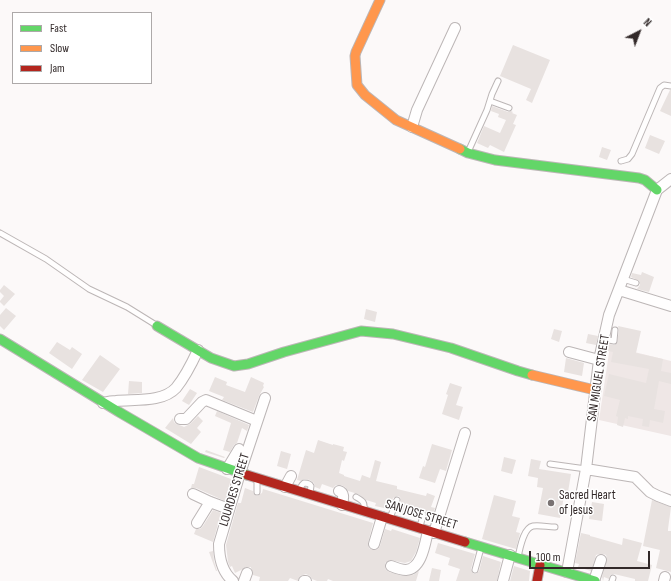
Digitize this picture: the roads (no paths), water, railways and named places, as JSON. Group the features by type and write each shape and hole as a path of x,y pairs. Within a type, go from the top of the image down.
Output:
{"street":[{"path":"380,0 356,52 356,79 365,95 396,120 468,153 495,160 639,178 645,180 657,190 671,179"},
{"path":"412,127 417,110 455,28"},
{"name":"SAN MIGUEL STREET","path":"567,572 586,469 595,390 609,315 657,190"},
{"path":"619,290 671,306"},
{"path":"156,326 211,358 234,366 248,364 284,352 361,331 392,334 451,348 518,371 595,390"},
{"name":"SAN JOSE STREET","path":"0,339 103,403 198,458 227,469 310,495 595,581"},
{"path":"103,403 159,398 166,395 175,389 185,375 198,350"},
{"path":"569,352 600,360"},
{"name":"LOURDES STREET","path":"233,581 222,566 219,556 219,544 240,473 265,398"},
{"path":"180,419 186,419 202,402 206,400 257,421"},
{"path":"391,566 408,570 416,566 419,562 427,531 465,432"},
{"path":"227,469 239,449"},
{"path":"586,469 635,477 650,492 671,501"},
{"path":"285,487 291,476"},
{"path":"339,490 343,497 342,504"},
{"path":"193,494 229,509"},
{"path":"197,523 210,502"},
{"path":"374,544 386,518"},
{"path":"503,581 514,557"},
{"path":"595,581 601,560"},
{"path":"536,581 540,565"}],"lane":[{"path":"468,153 498,81"},
{"path":"621,161 628,159 632,154 660,88 664,85 671,86"},
{"path":"490,101 510,108"},
{"path":"0,233 46,259 89,289 127,307 156,326"},
{"path":"623,279 636,283"},
{"path":"604,339 614,341 615,330"},
{"path":"550,464 586,469"},
{"path":"257,478 257,492"},
{"path":"356,497 363,501 364,511"},
{"path":"386,518 397,500"},
{"path":"423,515 427,531"},
{"path":"514,557 527,529 532,526 555,527"},
{"path":"475,570 481,547"}],"place":[{"name":"Sacred Heart of Jesus","path":"551,503"}]}
